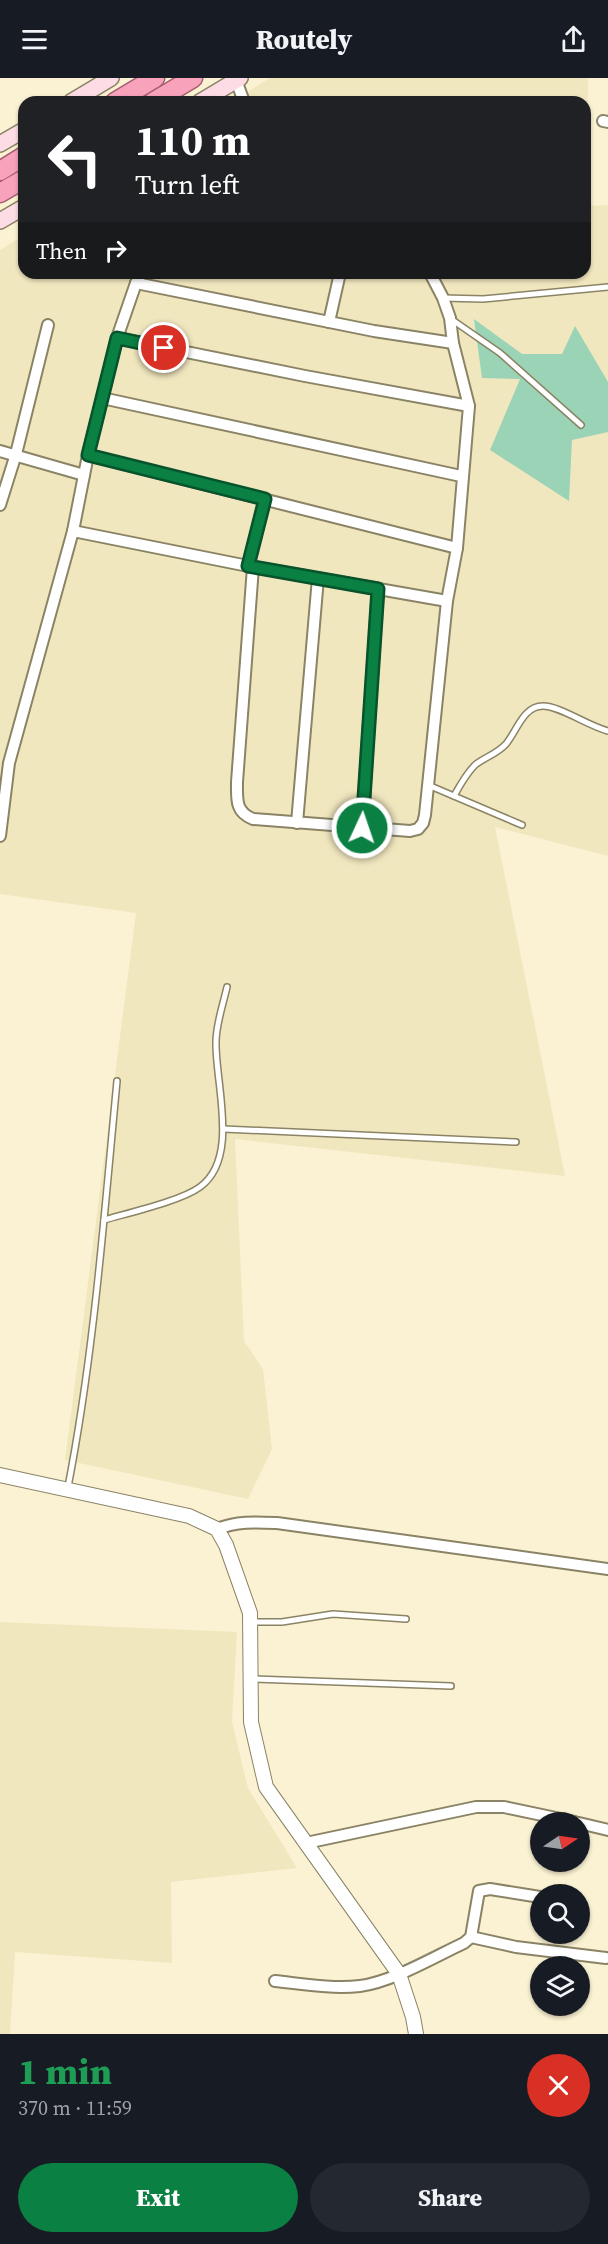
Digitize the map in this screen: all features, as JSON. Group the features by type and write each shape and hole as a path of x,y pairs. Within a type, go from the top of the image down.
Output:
{"highway":[{"path":"125,96 155,78"},
{"path":"163,96 193,78"},
{"path":"0,171 18,160"},
{"path":"0,193 18,182"}],"main road":[{"path":"81,96 111,78"},
{"path":"210,96 238,79"},
{"path":"0,144 18,134"},
{"path":"0,221 18,210"}],"street":[{"path":"238,79 242,96"},
{"path":"0,836 9,763 74,531 88,455 117,338 139,279"},
{"path":"143,279 329,322 453,343"},
{"path":"329,322 339,279"},
{"path":"265,499 250,566 237,802 240,810 245,816 253,819 410,831 418,829 425,815 447,601 457,548 461,476 469,406 453,343 450,318 433,279"},
{"path":"0,505 16,454 48,325"},
{"path":"117,338 293,374 469,406"},
{"path":"102,398 461,476"},
{"path":"0,451 84,475"},
{"path":"88,455 457,548"},
{"path":"74,531 250,566 447,601"},
{"path":"297,823 318,578"},
{"path":"362,828 378,589"},
{"path":"0,1475 189,1516 217,1529 226,1545 250,1613 251,1722 266,1787 399,1974 416,2034"},
{"path":"217,1529 232,1523 253,1521 277,1523 608,1569"},
{"path":"306,1843 476,1807 504,1807 530,1813"},
{"path":"590,1826 608,1830"},
{"path":"275,1981 335,1987 380,1982 464,1943 471,1937 479,1891 490,1889 530,1895"},
{"path":"471,1937 509,1946 606,1958"}],"lane":[{"path":"443,298 483,299 608,287"},
{"path":"450,318 500,353 581,425"},
{"path":"454,796 465,776 477,764 506,745 527,712 535,707 545,706 608,731"},
{"path":"428,784 522,825"},
{"path":"104,1220 180,1197 200,1187 213,1173 222,1150 224,1129 216,1067 216,1038 227,987"},
{"path":"68,1489 84,1398 117,1081"},
{"path":"224,1129 516,1142"},
{"path":"250,1622 282,1622 333,1614 406,1619"},
{"path":"251,1679 451,1686"}],"shaded area":[{"path":"270,78 588,78 588,96 242,96"},
{"path":"608,205 608,856 495,827 565,1176 235,1139 244,1341 263,1369 272,1449 248,1499 65,1460 136,913 0,894 0,250 18,239 18,279 591,279 591,206"},
{"path":"0,1622 237,1632 232,1722 248,1788 297,1868 171,1882 172,1963 15,1952 10,2034 0,2034"}],"green space":[{"path":"474,319 522,354 562,354 575,326 608,382 608,432 572,440 569,501 490,450 520,379 482,378"}],"route":[{"path":"164,348 117,338 88,455 265,499 248,566 378,589 362,828"}]}
